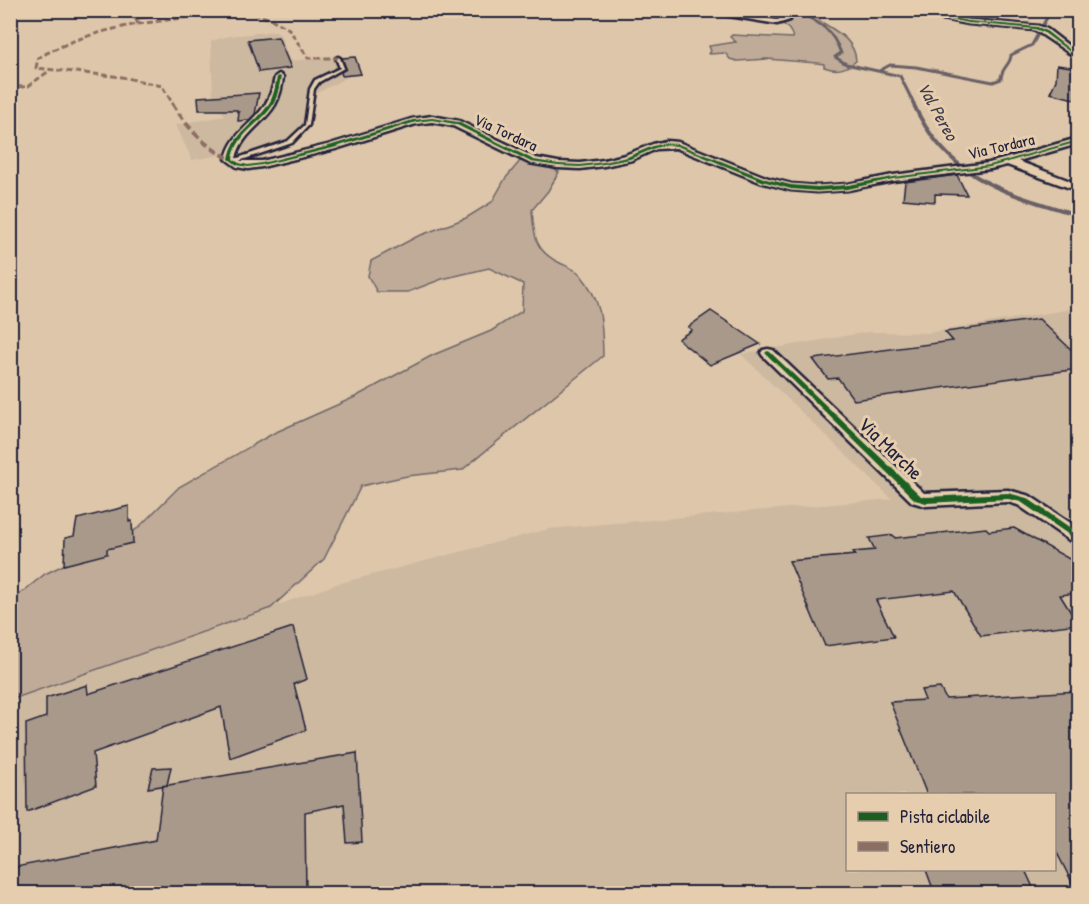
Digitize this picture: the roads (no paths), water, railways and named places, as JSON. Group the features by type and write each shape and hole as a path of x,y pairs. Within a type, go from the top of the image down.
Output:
{"street":[{"path":"696,10 777,21 786,20 774,10"},
{"path":"900,10 969,22 1036,28 1044,31 1078,57"},
{"path":"234,161 231,159 231,152 237,139 262,117 278,93 279,77"},
{"name":"Via Tordara","path":"234,161 248,166 262,164 331,147 415,121 432,119 456,123 533,161 580,166 628,158 666,144 678,145 764,180 791,187 817,189 849,187 893,178 990,166 1078,141"},
{"path":"1007,161 1078,188"},
{"name":"Via Marche","path":"768,353 918,498 926,500 1008,496 1024,500 1078,537"}],"lane":[{"path":"234,161 265,153 290,142 307,126 312,90 317,81 342,69 338,58"}],"waterway":[{"name":"Val Pereo","path":"795,10 828,31 841,53 835,57 846,64 900,76 914,104"},
{"path":"879,71 890,65 916,67 993,82 1001,79 1011,55 1032,45 1051,10"},
{"name":"Val Pereo","path":"913,103 927,129 961,166 1003,190 1078,215"}]}
